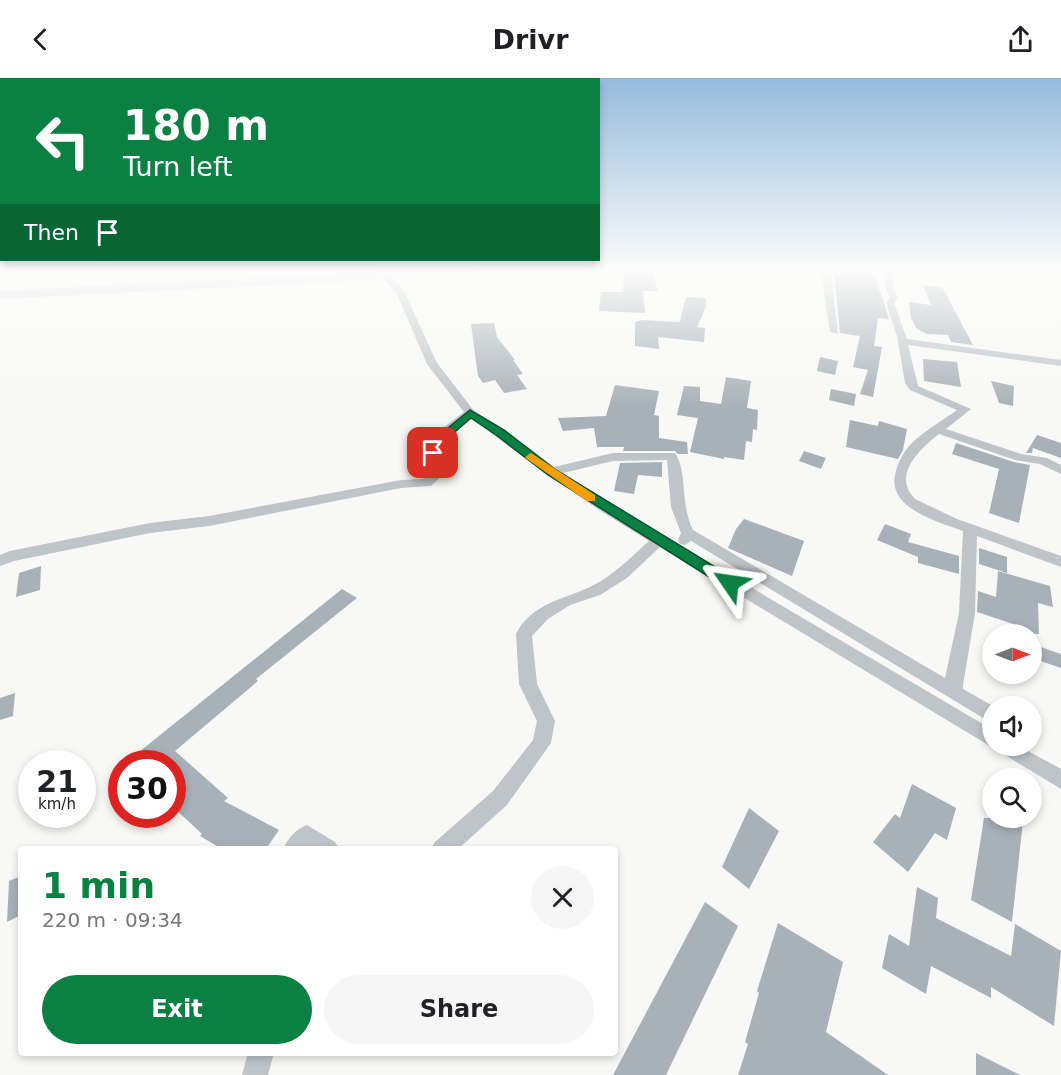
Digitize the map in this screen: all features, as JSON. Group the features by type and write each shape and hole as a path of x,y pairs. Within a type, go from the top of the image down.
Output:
{"street":[{"path":"409,315 432,364 470,413 500,432 552,472 680,552 982,733"},
{"path":"833,315 835,332"},
{"path":"894,315 903,340 908,377 914,388 965,409 913,449 903,465 900,480 903,495 910,502 952,522 1061,562"},
{"path":"903,340 1061,363"},
{"path":"0,561 30,552 150,528 169,528 401,484 431,481 435,477 432,462 436,443 470,413"},
{"path":"938,430 1019,457 1043,461 1061,470"},
{"path":"552,472 613,457 671,456 674,461 677,506 688,533 982,709"},
{"path":"956,693 953,684 966,626 968,604 970,527"},
{"path":"680,552 688,533"},
{"path":"445,846 500,798 542,742 546,721 528,684 524,634 542,615 565,601 595,591 622,574 660,539"},
{"path":"1032,756 1061,780"},
{"path":"297,846 307,835 324,846"},
{"path":"255,1075 260,1056"}],"building":[{"path":"682,315 703,315 697,327 705,328 704,342 658,337 659,349 635,346 635,322 642,320 680,322"},
{"path":"838,315 888,315 889,319 878,318 874,346 882,347 873,397 860,394 868,370 853,367 860,336 840,333"},
{"path":"911,315 957,315 973,345 951,342 948,335 927,334 917,329"},
{"path":"494,323 497,337 515,360 513,360 523,374 517,375 527,389 504,393 495,380 483,383 478,376 471,324"},
{"path":"820,357 838,361 835,375 817,371"},
{"path":"923,359 957,362 961,387 924,381"},
{"path":"726,377 751,381 747,408 758,410 757,430 753,429 752,442 746,441 744,460 724,457 724,459 690,452 698,418 677,415 684,386 700,387 700,401 721,404"},
{"path":"991,381 1014,386 1013,406 999,403"},
{"path":"615,385 659,391 654,415 659,416 659,438 687,442 688,454 678,454 675,451 623,451 624,447 597,447 594,428 563,431 558,418 606,416"},
{"path":"831,389 856,394 854,406 829,400"},
{"path":"850,420 878,426 879,421 907,429 903,450 898,459 846,447"},
{"path":"1037,435 1061,443 1061,458 1033,448 1032,453 1026,453"},
{"path":"956,443 1030,465 1019,523 989,513 999,469 952,454"},
{"path":"804,451 826,458 821,469 799,461"},
{"path":"662,462 662,477 638,475 634,494 614,491 620,463"},
{"path":"744,519 804,541 792,576 728,548 736,529"},
{"path":"885,524 911,534 908,542 959,556 959,574 918,563 918,557 877,540"},
{"path":"979,548 1007,557 1007,573 979,564"},
{"path":"41,566 40,590 16,597 19,573"},
{"path":"998,571 1050,586 1053,607 1038,603 1039,624 1013,624 977,612 978,591 996,597"},
{"path":"342,589 357,598 256,679 258,681 176,750 141,750"},
{"path":"1042,647 1061,654 1061,668 1042,661"},
{"path":"15,693 13,716 0,720 0,698"},
{"path":"186,761 228,798 224,801 279,830 268,846 217,846 200,836 202,834 186,819"},
{"path":"912,784 956,808 947,840 935,833 908,872 873,842 895,814 900,818"},
{"path":"749,808 779,831 749,889 722,867"},
{"path":"982,828 1022,828 1012,922 971,900"},
{"path":"18,877 18,916 7,922 9,881"},
{"path":"917,887 938,898 936,918 1011,956 1015,924 1061,951 1054,1026 991,987 991,998 931,966 926,994 882,968 889,934 909,946"},
{"path":"705,902 738,926 666,1075 613,1075"},
{"path":"778,923 843,962 826,1032 888,1075 738,1075 748,1044 745,1042 759,993 757,991"},
{"path":"976,1053 1020,1075 976,1075"}],"slow traffic":[{"path":"531,457 591,498"}],"route":[{"path":"433,453 436,443 470,413 500,432 552,472 730,583"}]}
